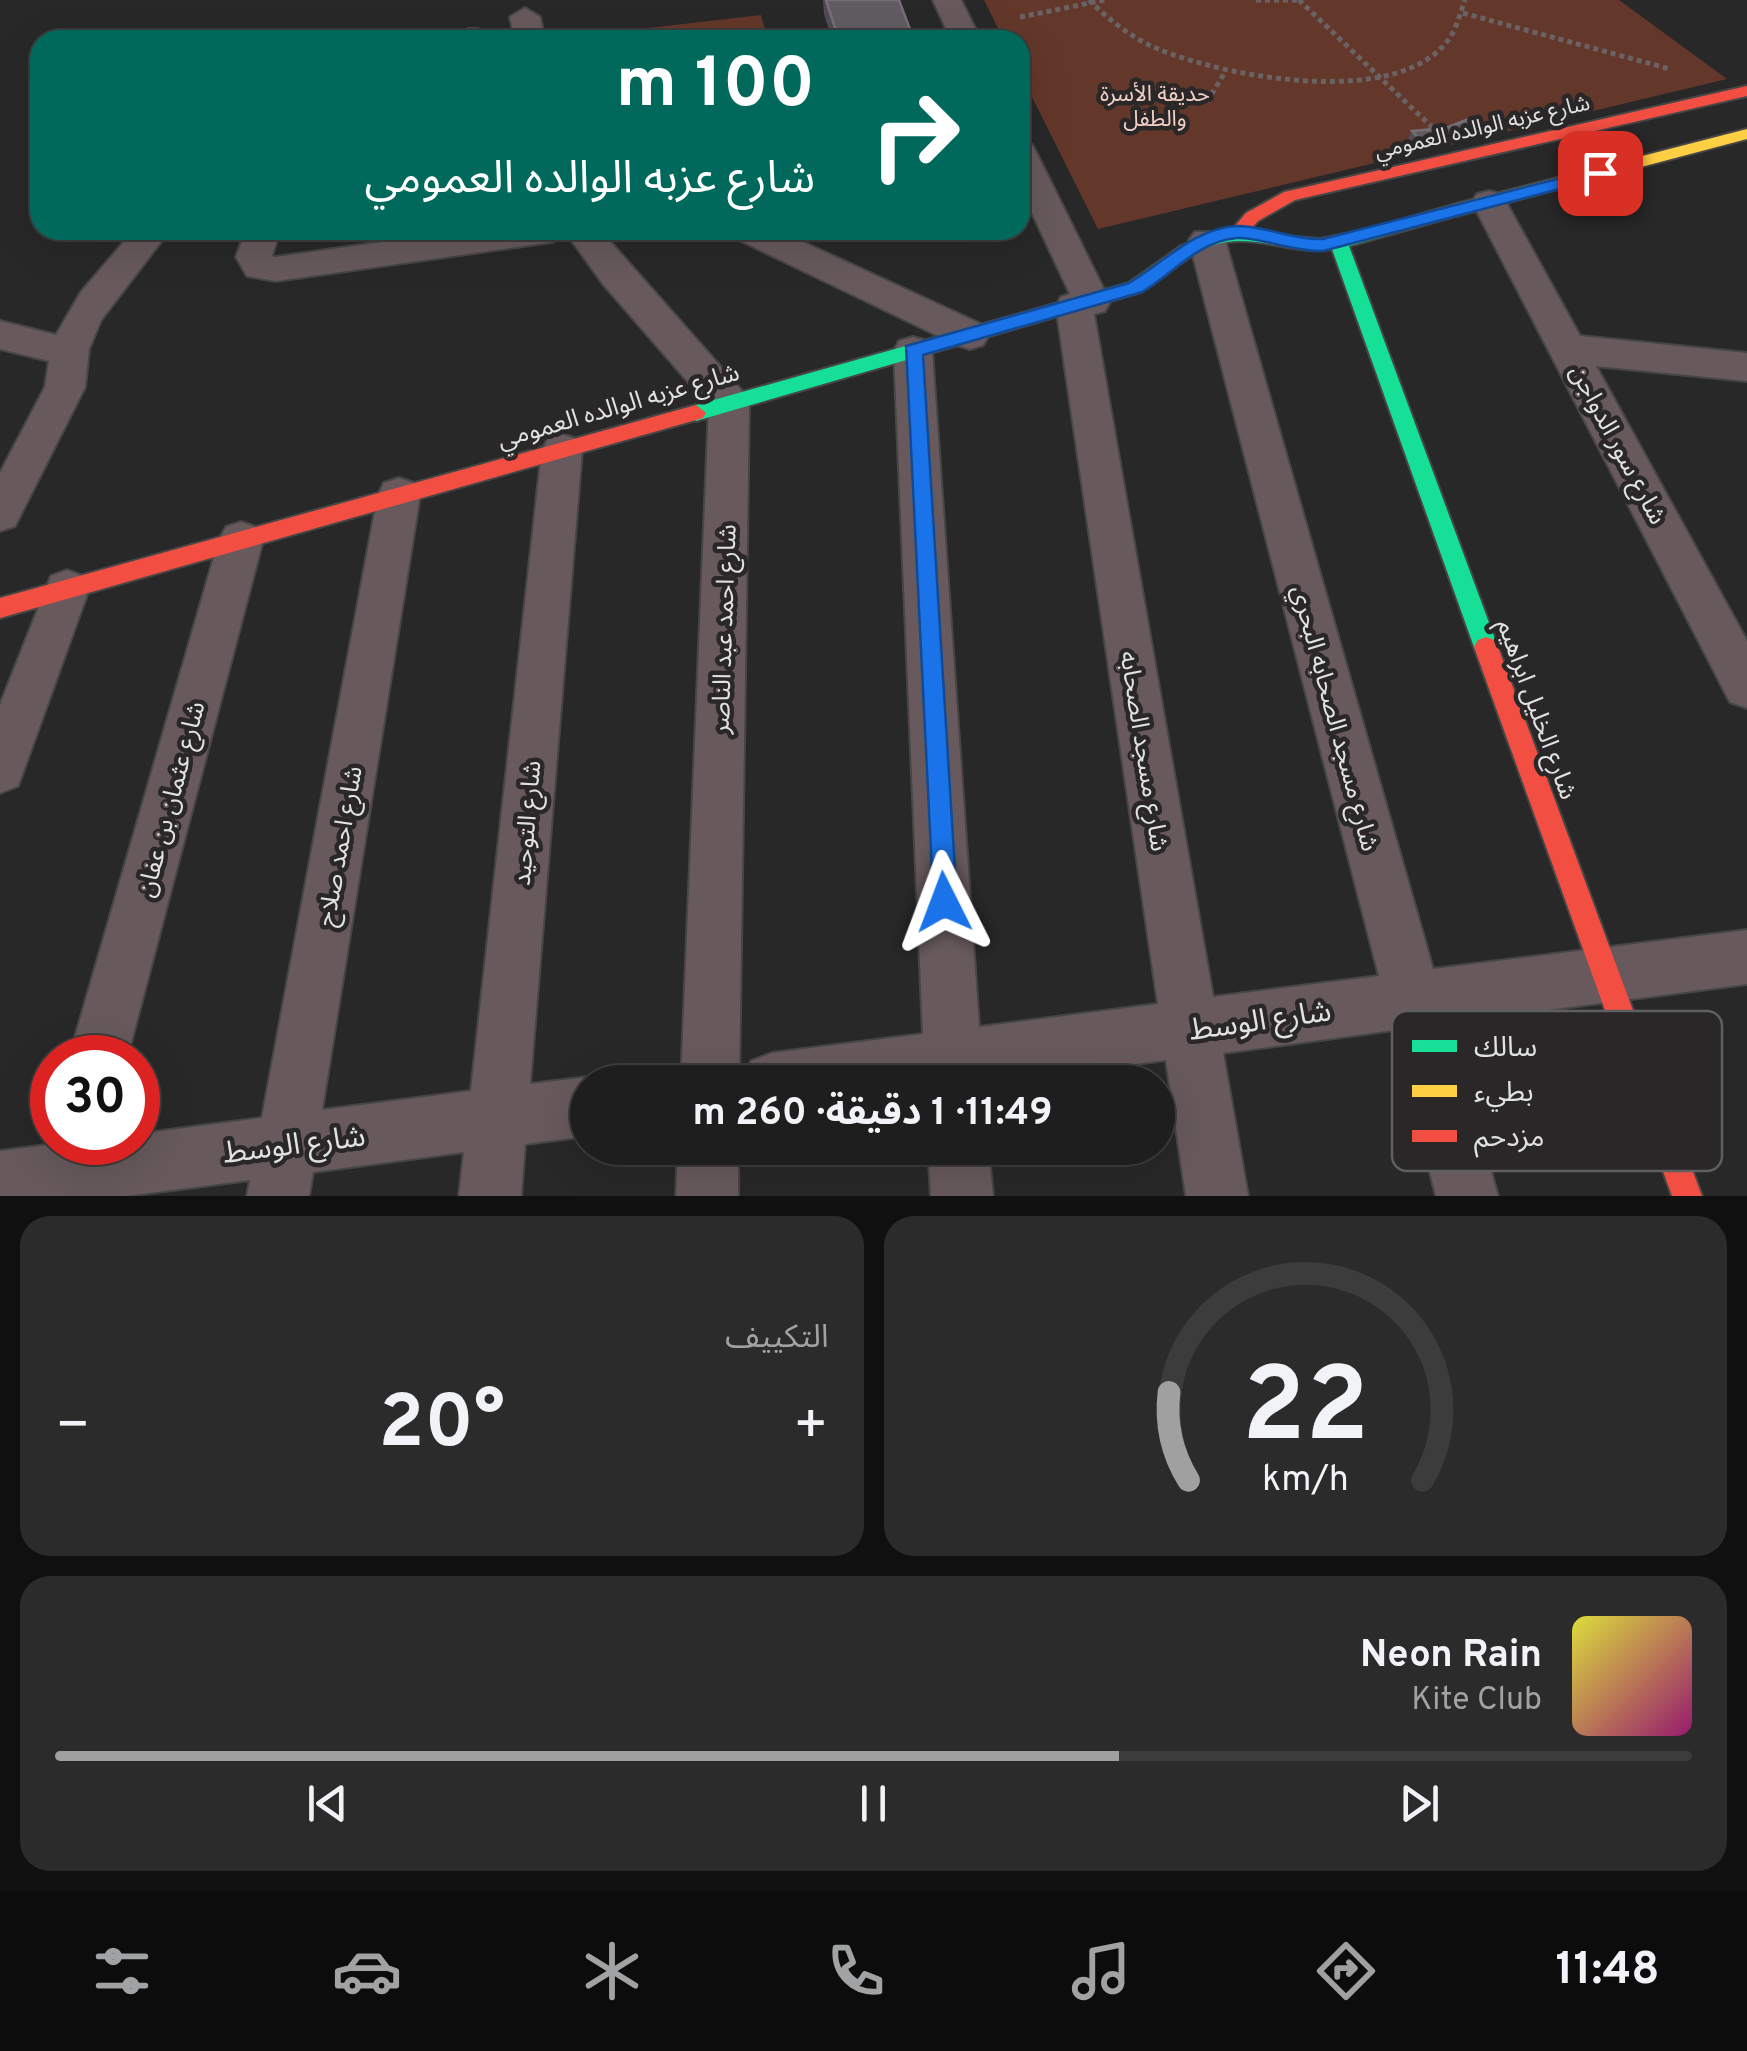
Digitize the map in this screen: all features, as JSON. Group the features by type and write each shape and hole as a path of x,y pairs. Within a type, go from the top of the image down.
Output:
{"street":[{"path":"947,0 961,30"},
{"name":"شارع عزبه الوالده العمومي","path":"0,608 1135,288 1160,273 1178,255 1223,236 1269,205 1290,196 1747,91"},
{"path":"1223,236 1295,246 1338,242 1747,134"},
{"name":"شارع مسجد الصحابه","path":"1030,176 1083,304 1217,1196"},
{"name":"شارع سور الدواجن","path":"1489,202 1744,674"},
{"name":"شارع مسجد الصحابه البحري","path":"1223,236 1415,1011"},
{"path":"0,514 65,388 72,368 68,352 85,316 146,240"},
{"path":"260,240 254,257 260,266 276,270 483,240"},
{"path":"588,240 604,264 686,348 729,403"},
{"path":"769,240 970,335"},
{"name":"شارع الخليل ابراهيم","path":"1338,242 1619,1011"},
{"path":"0,335 68,352"},
{"path":"1568,349 1736,366 1747,397"},
{"path":"913,351 954,1065"},
{"name":"شارع احمد عبد الناصر","path":"710,1065 729,403"},
{"name":"شارع التوحيد","path":"490,1196 562,450"},
{"name":"شارع احمد صلاح","path":"283,1170 399,496"},
{"name":"شارع عثمان بن عفان","path":"104,1035 241,540"},
{"path":"0,769 66,589"},
{"name":"شارع الوسط","path":"988,1065 1190,1029 1747,957"},
{"name":"شارع الوسط","path":"0,1182 66,1171 283,1170 498,1118 570,1108"},
{"path":"707,1196 708,1165"},
{"path":"959,1165 962,1196"},
{"name":"شارع مسجد الصحابه البحري","path":"1460,1171 1467,1196"},
{"name":"شارع الخليل ابراهيم","path":"1678,1171 1687,1196"}],"path":[{"path":"1020,17 1106,0"},
{"path":"1256,0 1298,0 1442,136"},
{"path":"1090,1 1154,48 1225,72 1297,80 1380,76 1431,54 1451,35 1465,0"},
{"path":"1463,13 1670,70"},
{"path":"1207,102 1225,72"}],"green space":[{"name":"حديقة الأسرة والطفل","path":"984,0 1619,0 1727,79 1098,229 1030,93 1030,30 999,30"},
{"path":"761,15 765,30 631,30"}],"building":[{"path":"826,0 899,0 910,30 836,30"},
{"path":"1476,116 1487,127 1422,142 1412,131 1446,128"}],"traffic: fast":[{"path":"696,413 1135,288 1206,241 1235,235 1291,244 1337,243 1456,210"},
{"path":"1338,241 1486,647"}],"traffic: slow":[{"path":"1456,210 1747,134"}],"traffic: jam":[{"path":"1239,232 1252,217 1290,196 1747,91"},
{"path":"0,608 696,413"},
{"path":"1486,647 1619,1011"},
{"path":"1678,1171 1687,1196"}],"route":[{"path":"944,902 913,351 1135,288 1160,273 1178,255 1207,240 1239,232 1295,246 1323,245 1600,173"}]}
